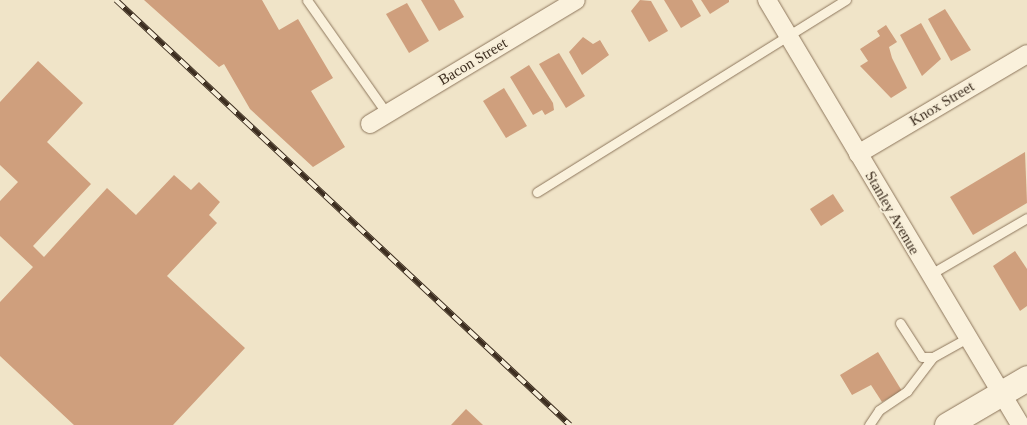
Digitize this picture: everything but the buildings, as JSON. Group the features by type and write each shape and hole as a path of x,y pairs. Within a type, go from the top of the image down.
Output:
{"main road":[{"path":"947,425 1027,378"}],"street":[{"name":"Bacon Street","path":"370,124 576,0"},
{"name":"Stanley Avenue","path":"767,0 999,395 1020,425"},
{"name":"Knox Street","path":"858,154 1027,54"}],"lane":[{"path":"307,0 387,114"},
{"path":"537,192 846,0"},
{"path":"928,275 1027,218"},
{"path":"900,323 922,357 933,357"},
{"path":"869,425 879,410 907,391 933,357 966,339"}],"railway":[{"path":"116,0 570,425"}]}
